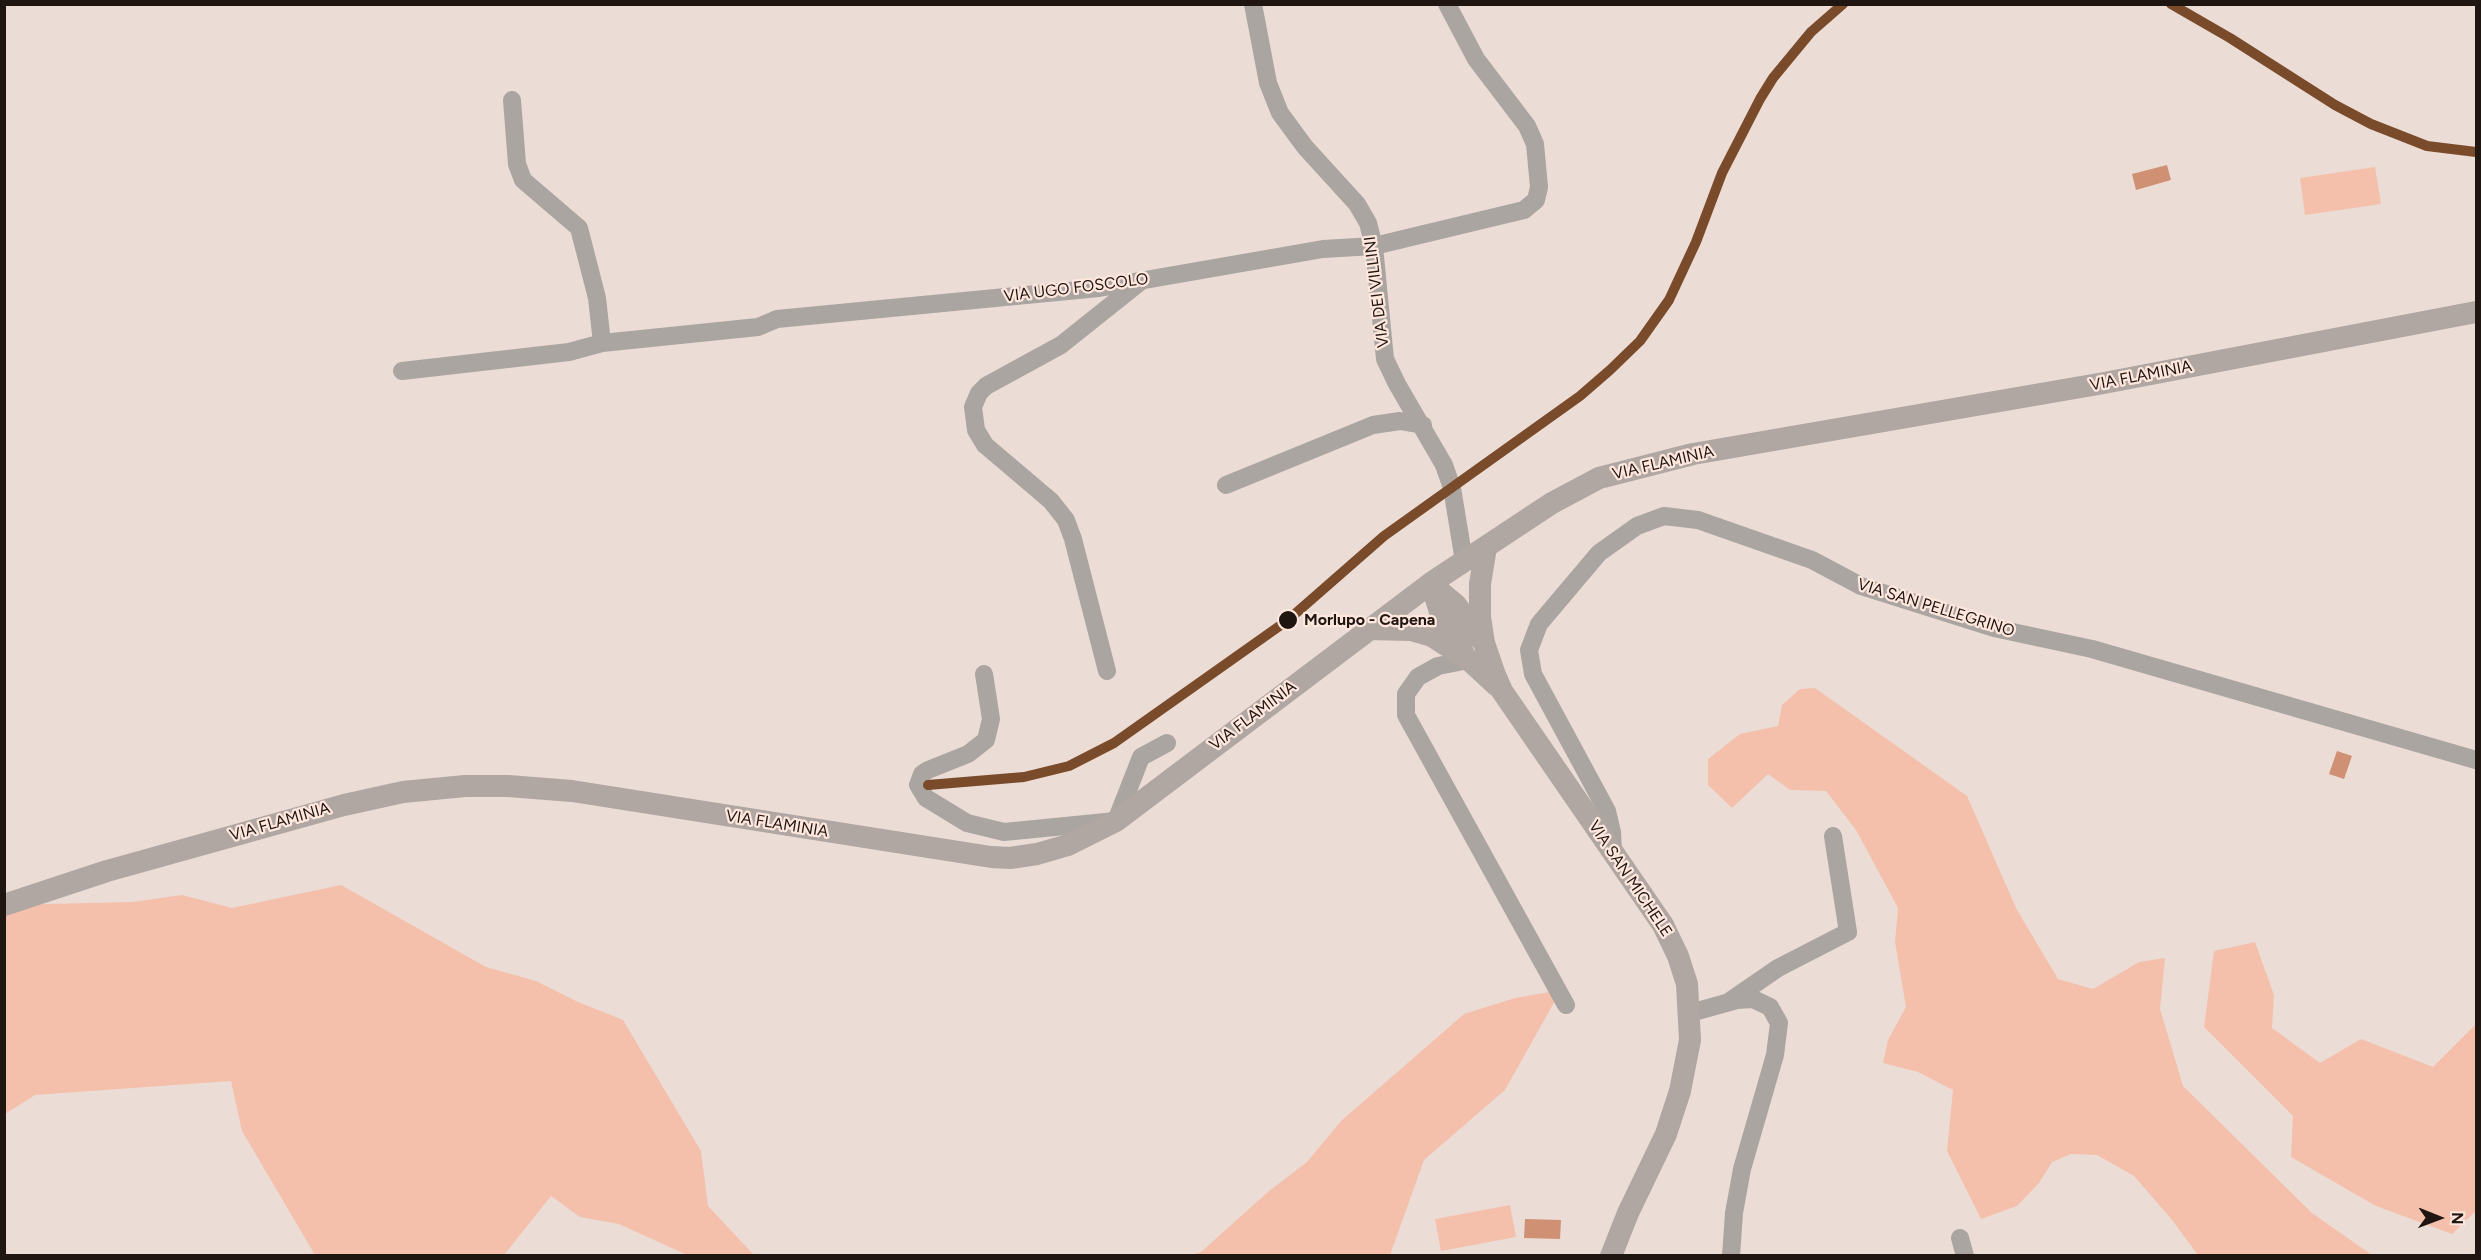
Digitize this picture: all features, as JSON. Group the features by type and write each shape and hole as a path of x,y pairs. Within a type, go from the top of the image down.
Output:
{"main road":[{"name":"VIA FLAMINIA","path":"4,905 107,871 344,805 403,792 445,787 508,786 572,791 999,858 1047,852 1116,821 1431,583 1585,485 1613,474 1654,463 2116,381 2476,312"},
{"path":"1486,547 1479,594 1484,643 1502,692"},
{"path":"1431,583 1456,605 1484,643"},
{"path":"1431,583 1440,612 1469,660"},
{"path":"1368,629 1412,630 1432,636 1469,660 1502,692"},
{"name":"VIA SAN MICHELE","path":"1502,692 1656,914 1674,945 1687,984 1690,1013 1689,1052 1676,1108 1611,1256"}],"street":[{"name":"VIA DEI VILLINI","path":"1253,4 1258,41 1277,108 1295,136 1357,204 1368,223 1374,246 1385,359 1397,384 1440,454 1451,484 1464,561"},
{"name":"VIA UGO FOSCOLO","path":"402,371 569,352 602,343 758,327 777,320 1099,288 1323,249 1374,246 1511,215 1524,210 1536,200 1538,165 1531,134 1476,59 1447,4"},
{"path":"512,100 517,164 523,180 579,228 597,297 602,343"},
{"path":"1107,671 1066,520 1052,501 985,445 976,430 973,407 979,393 986,386 1061,345 1141,281"},
{"path":"1226,485 1373,425 1400,421 1423,425"},
{"name":"VIA SAN PELLEGRINO","path":"1613,851 1612,832 1607,811 1533,674 1529,650 1539,624 1599,553 1637,526 1664,516 1682,517 1708,524 1821,563 1862,586 1994,628 2092,649 2476,760"},
{"path":"1469,660 1438,666 1424,672 1412,683 1404,702 1407,720 1566,1005"},
{"path":"984,674 991,718 983,744 968,754 922,774 918,785 922,795 974,825 1004,832 1116,821 1141,757 1167,743"},
{"path":"1728,1002 1767,975 1848,932 1833,836"},
{"path":"1690,1013 1744,999 1760,1001 1774,1012 1779,1029 1775,1055 1742,1169 1734,1213 1731,1256"}],"shaded area":[{"path":"2167,165 2171,180 2136,190 2132,174"},
{"path":"2375,167 2381,204 2305,215 2300,178"},
{"path":"1815,688 1967,796 2017,910 2058,979 2093,989 2139,962 2165,958 2160,1009 2183,1086 2312,1213 2372,1255 2198,1255 2172,1220 2134,1176 2097,1155 2071,1154 2052,1162 2039,1183 2017,1206 1981,1219 1947,1151 1953,1090 1918,1072 1883,1063 1888,1040 1906,1007 1895,942 1898,908 1856,830 1826,791 1790,790 1768,774 1732,808 1708,785 1708,759 1740,734 1778,726 1782,705 1800,689"},
{"path":"2337,751 2352,756 2344,779 2329,774"},
{"path":"341,885 486,967 536,981 578,1002 623,1020 701,1151 708,1206 754,1255 687,1255 619,1224 580,1217 551,1196 504,1255 315,1255 242,1131 231,1081 35,1095 5,1114 5,905 132,902 182,895 232,908"},
{"path":"2255,942 2274,995 2272,1028 2320,1063 2361,1039 2433,1067 2476,1024 2476,1211 2452,1234 2376,1206 2291,1157 2293,1116 2204,1027 2214,951"},
{"path":"1561,990 1505,1090 1424,1160 1390,1255 1188,1256 1201,1252 1269,1191 1307,1162 1341,1121 1464,1014 1515,998"},
{"path":"1510,1205 1516,1237 1441,1251 1435,1219"},
{"path":"1525,1219 1561,1220 1560,1239 1524,1238"}],"transit line":[{"path":"928,785 1024,777 1069,766 1114,743 1288,620 1384,536 1580,396 1640,341 1669,300 1696,242 1722,173 1760,99 1773,78 1811,32 1843,4"},
{"path":"2171,4 2230,38 2335,105 2371,124 2427,146 2476,152"}],"place":[{"name":"Morlupo - Capena","path":"1288,620"}]}
